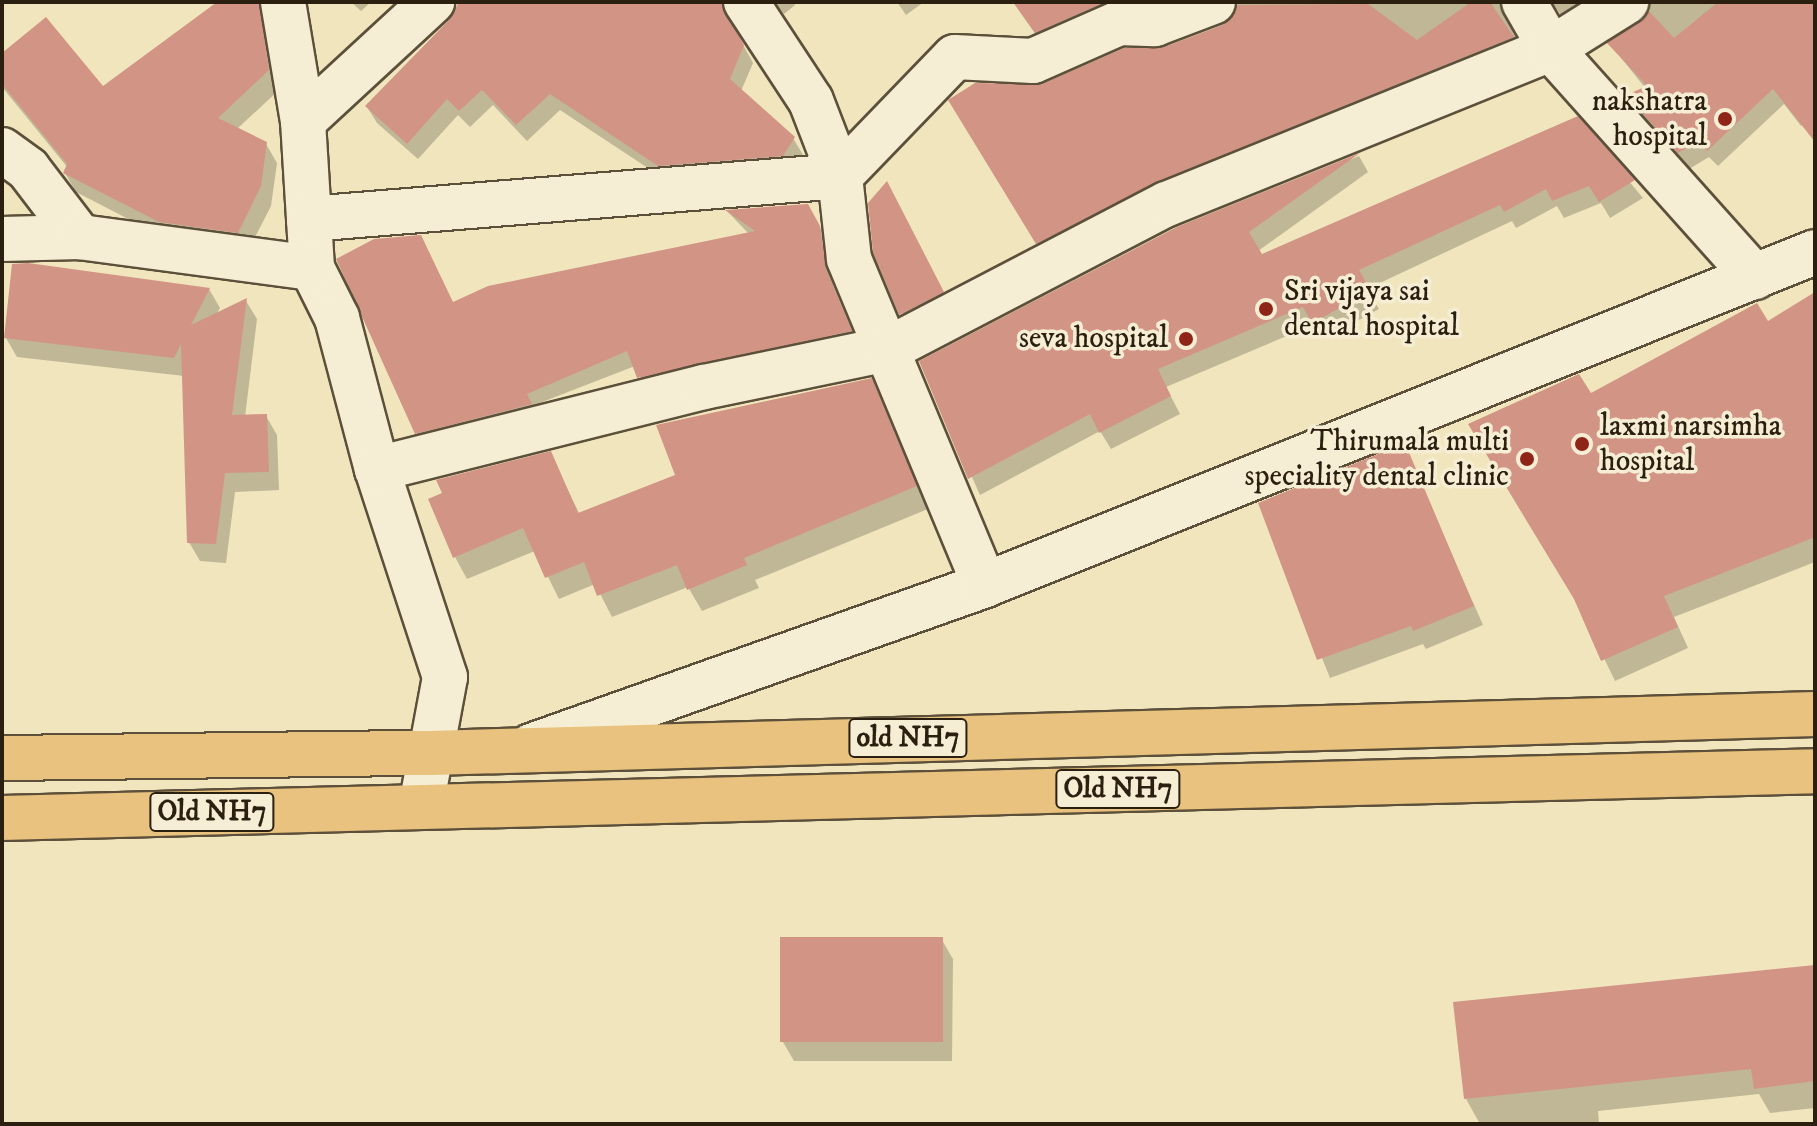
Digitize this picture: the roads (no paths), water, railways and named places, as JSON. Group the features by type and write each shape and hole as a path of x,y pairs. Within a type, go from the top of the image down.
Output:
{"main road":[{"name":"old NH7","path":"2,758 431,753 529,747 1815,714"},
{"name":"Old NH7","path":"2,818 1815,771"}],"street":[{"path":"283,2 303,121 312,268 337,318 377,469 445,677 421,807"},
{"path":"303,121 432,2"},
{"path":"746,2 811,101 840,176 849,259 985,585"},
{"path":"309,219 840,176 955,57 1033,61 1119,23 1155,24 1213,2"},
{"path":"1524,2 1551,49 1755,277"},
{"path":"377,469 704,387 888,349 1167,204 1551,49 1626,2"},
{"path":"2,150 28,169 80,237"},
{"path":"2,239 80,237 312,268"},
{"path":"529,747 985,585 1815,252"}],"place":[{"name":"nakshatra hospital","path":"1725,119"},
{"name":"Sri vijaya sai dental hospital","path":"1266,309"},
{"name":"seva hospital","path":"1186,339"},
{"name":"laxmi narsimha hospital","path":"1582,444"},
{"name":"Thirumala multi speciality dental clinic","path":"1527,459"}]}
